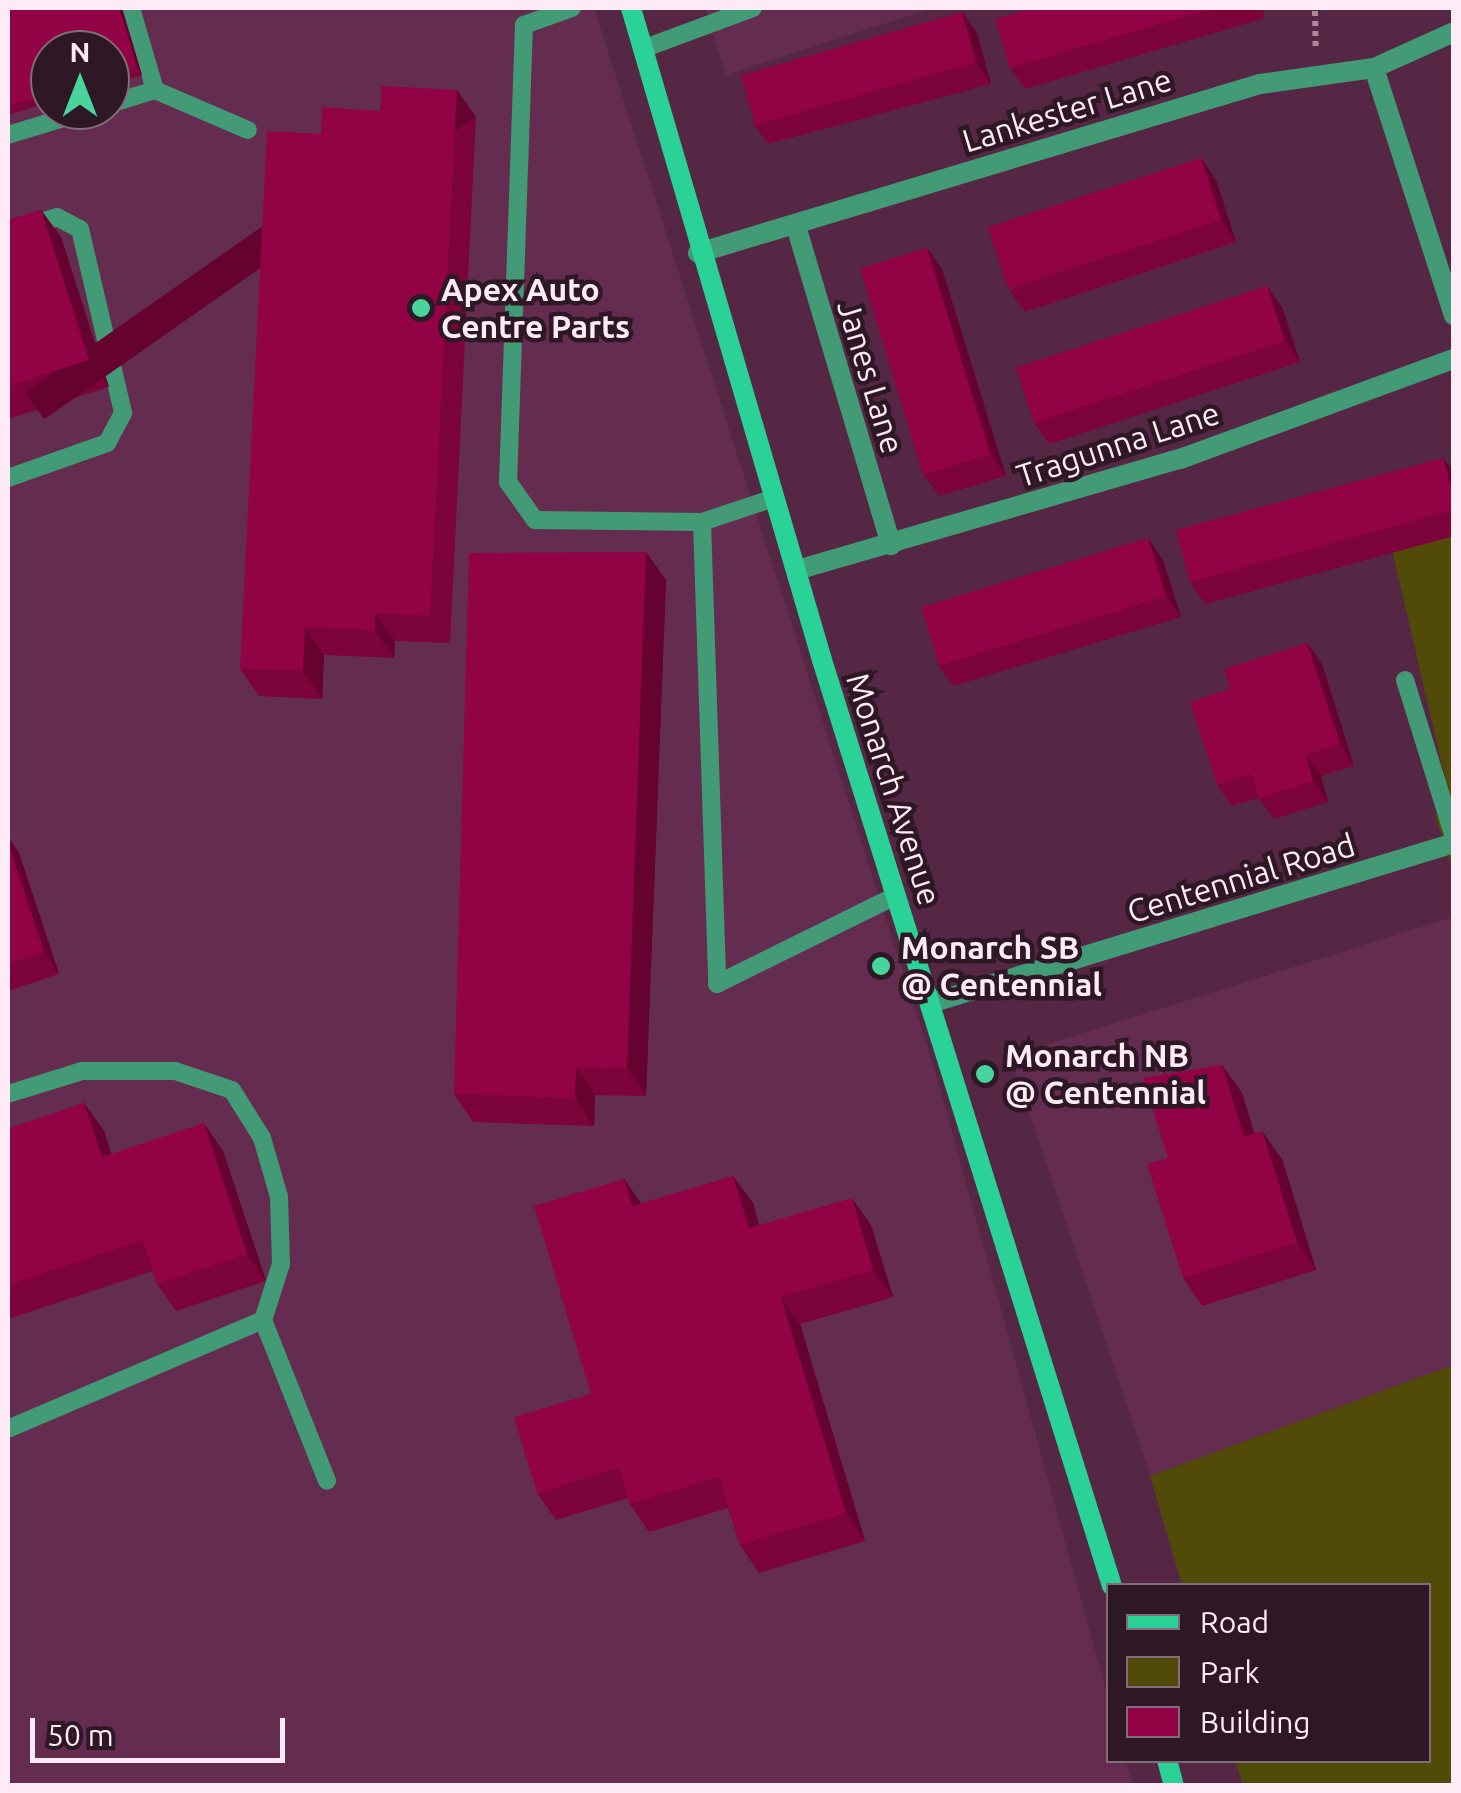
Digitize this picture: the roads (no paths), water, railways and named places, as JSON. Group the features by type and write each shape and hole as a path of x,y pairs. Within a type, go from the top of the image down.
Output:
{"street":[{"name":"Monarch Avenue","path":"631,8 698,253 1111,1583"},
{"name":"Lankester Lane","path":"698,253 1242,90 1374,68 1454,32"},
{"path":"1374,68 1454,315"},
{"name":"Janes Lane","path":"796,226 891,545"},
{"name":"Tragunna Lane","path":"796,570 1180,458 1454,358"},
{"name":"Centennial Road","path":"932,1003 1454,840"}],"lane":[{"path":"131,8 155,90"},
{"path":"572,8 524,25 508,482 535,520 702,522 774,498"},
{"path":"645,48 755,8"},
{"path":"130,98 155,90 248,130"},
{"path":"8,232 57,218 80,229 123,414 108,443 8,478"},
{"path":"702,522 717,984 896,896"},
{"path":"1405,680 1454,840"},
{"path":"8,1094 82,1071 175,1071 232,1090 262,1138 279,1197 281,1264 263,1320 327,1481"},
{"path":"8,1429 263,1320"}],"place":[{"name":"Apex Auto Centre Parts","path":"421,308"},
{"name":"Monarch SB @ Centennial","path":"881,966"},
{"name":"Monarch NB @ Centennial","path":"985,1074"}]}
